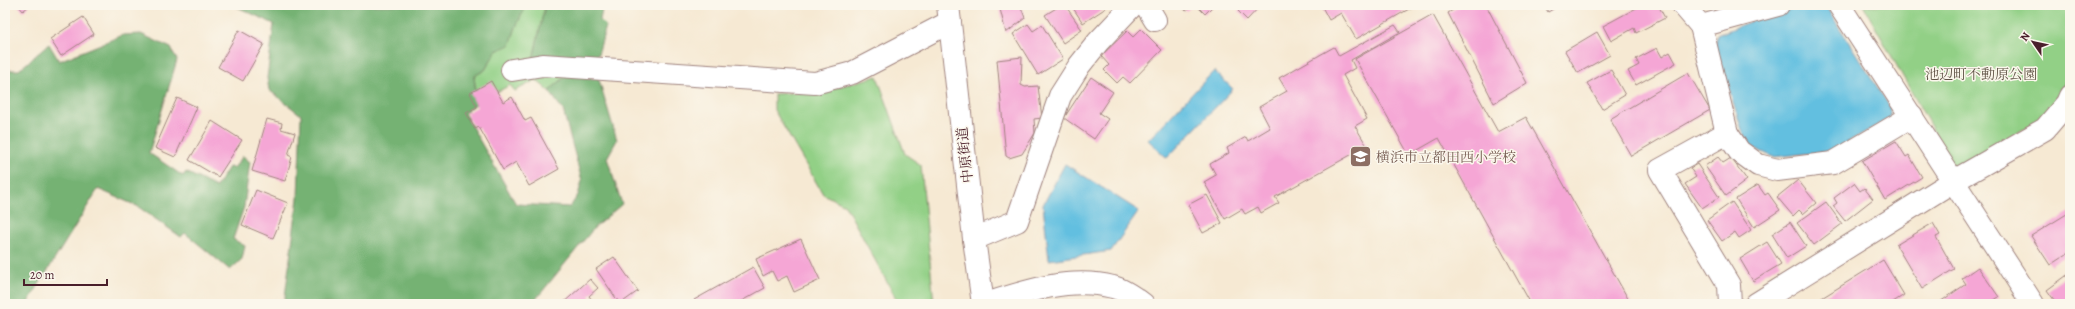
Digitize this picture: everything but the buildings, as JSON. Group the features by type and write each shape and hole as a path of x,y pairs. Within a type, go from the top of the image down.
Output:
{"street":[{"path":"974,239 1018,221 1060,96 1079,66 1098,42 1133,5"},
{"path":"1683,5 1701,26 1728,133 1739,151 1758,165 1777,170 1833,163 1912,116"},
{"path":"1701,26 1778,5"},
{"path":"1839,5 1912,116 1952,182 2033,304"},
{"path":"512,70 543,65 815,83 852,73 949,14"},
{"name":"中原街道","path":"949,14 974,239 985,304"},
{"path":"1756,304 1952,182 2045,129 2067,102 2070,96"},
{"path":"1728,133 1660,170 1729,285 1730,304"},
{"path":"985,304 1034,289 1079,284 1114,287 1142,304"}],"green space":[{"path":"233,5 526,5 510,45 496,51 485,70 474,76 477,103 464,113 516,204 570,207 578,195 582,181 563,110 549,91 572,71 597,73 617,140 607,158 622,204 594,228 532,304 284,304 298,198 301,115 269,90 267,78 274,24"},
{"path":"526,5 545,5 533,60 572,71 549,91 536,80 515,91 510,85 477,103 474,76 485,70 496,51 510,45"},
{"path":"545,5 603,5 600,20 606,26 595,65 533,60"},
{"name":"池辺町不動原公園","path":"1863,5 2070,5 2070,71 2060,94 2042,119 1954,168"},
{"path":"141,34 171,48 177,60 149,153 183,176 186,172 216,187 229,167 234,168 243,156 250,162 244,207 233,239 245,246 242,259 230,270 185,233 181,237 137,206 98,189 27,304 5,304 5,65 9,70 19,70 49,44 59,61 123,35"},
{"path":"877,76 905,154 921,165 934,304 899,304 845,205 823,194 774,110 774,94 824,91"}],"water":[{"path":"1806,5 1825,5 1890,107 1890,118 1832,151 1773,157 1752,147 1742,130 1715,46 1717,35 1754,20"},
{"path":"1214,71 1233,89 1167,158 1148,140"},
{"path":"1065,164 1139,211 1111,251 1049,260 1043,205"}],"place":[{"name":"横浜市立都田西小学校","path":"1361,157"}]}
